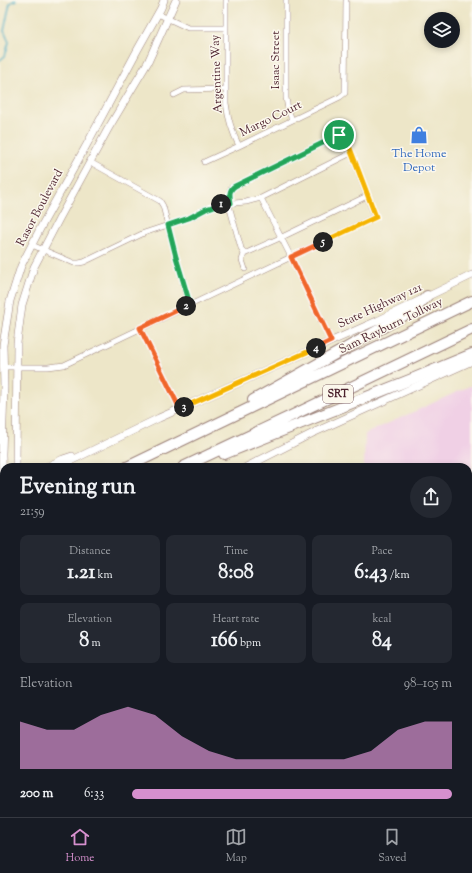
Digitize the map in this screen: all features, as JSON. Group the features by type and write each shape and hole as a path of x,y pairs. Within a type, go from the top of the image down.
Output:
{"highway":[{"path":"212,427 246,403 414,310 427,296"},
{"name":"Sam Rayburn Tollway","path":"136,463 472,302"},
{"name":"SRT","path":"191,463 472,329"},
{"path":"204,457 224,454 472,354"}],"main road":[{"name":"Rasor Boulevard","path":"2,463 4,387 3,345 10,301 21,266 158,14 164,0"},
{"name":"Rasor Boulevard","path":"16,463 16,343 22,305 34,267 108,129 148,62 176,0"},
{"name":"State Highway 121","path":"66,463 472,275"},
{"path":"254,463 315,432 472,361"},
{"path":"17,451 20,463"},
{"path":"54,463 63,459 86,453"},
{"path":"74,463 86,453"},
{"path":"0,661 0,679"}],"street":[{"name":"Argentine Way","path":"226,0 227,113 239,146"},
{"name":"Isaac Street","path":"286,0 286,98 292,120"},
{"name":"Margo Court","path":"204,162 340,97 345,93 346,0"},
{"path":"158,14 188,28 226,28"},
{"path":"174,95 184,90 226,89"},
{"path":"3,367 48,367 64,365 376,217 346,138 343,135 339,135 231,188 230,209 244,254 242,260 245,269"},
{"path":"32,245 74,263 84,262 144,233 189,218 206,209 222,204 246,202 261,198 351,153"},
{"path":"90,162 160,200 163,206 190,304"},
{"path":"244,254 367,196"},
{"path":"261,198 282,237 331,341"},
{"path":"140,328 180,409"}],"shaded area":[{"path":"472,385 472,463 364,463 365,434"}],"waterway":[{"path":"0,60 5,56 9,42 4,31 10,3 16,0"}],"place":[{"name":"The Home Depot","path":"419,135"}],"route":[{"path":"339,135 343,135 346,138 376,217 291,257 331,341 180,409 140,328 190,304 168,225 189,218 206,209 231,203 231,188 339,135"}]}
